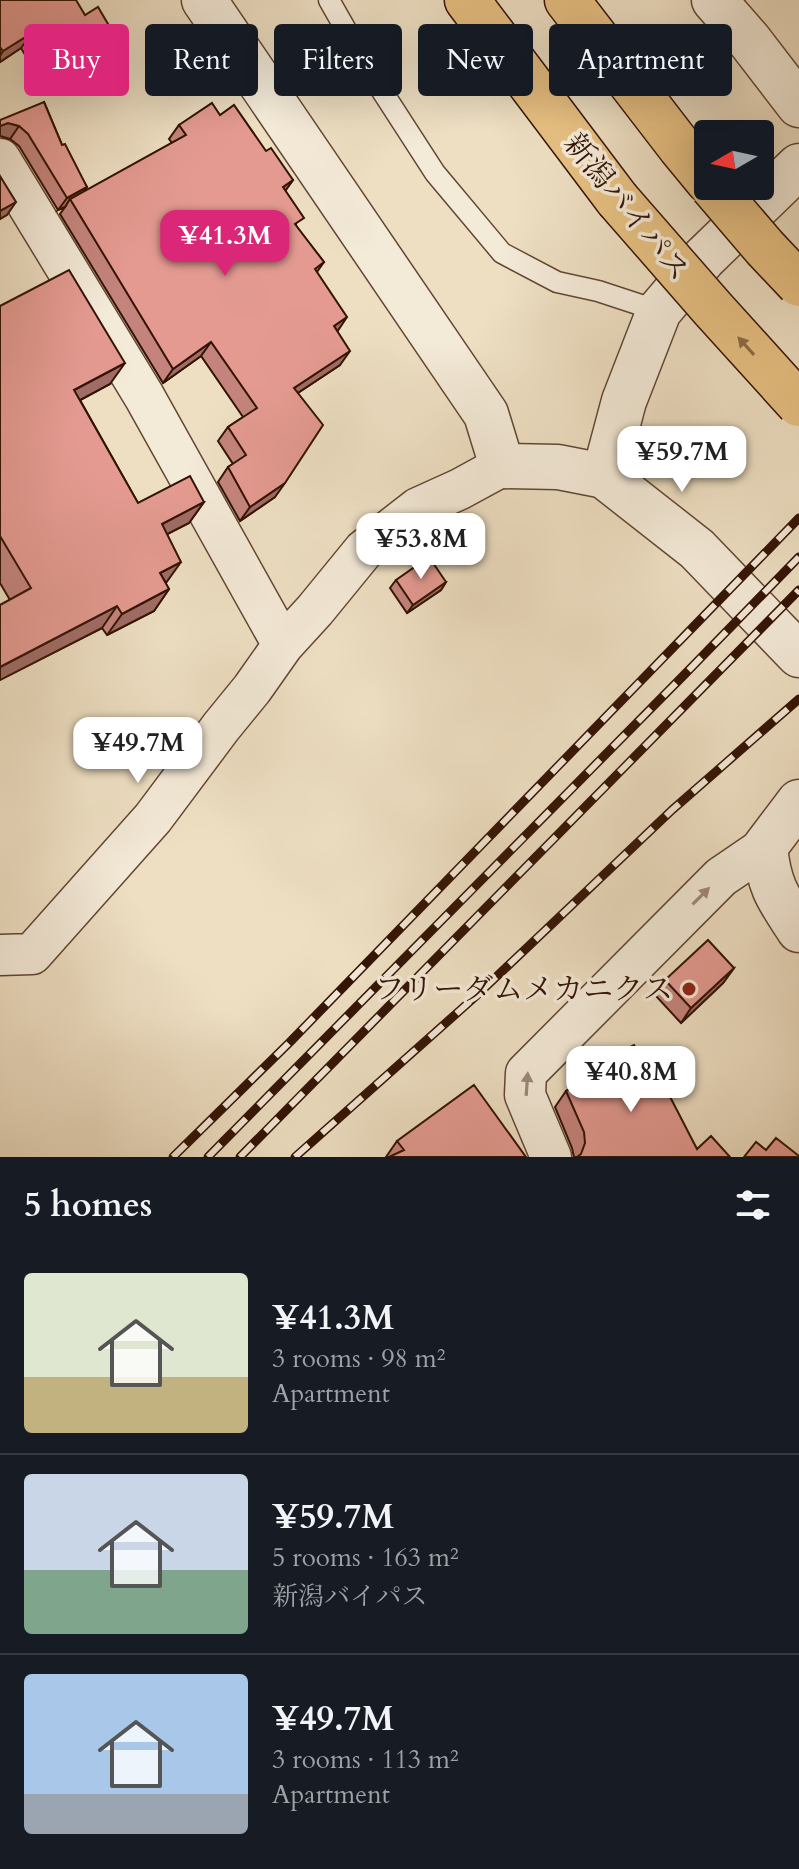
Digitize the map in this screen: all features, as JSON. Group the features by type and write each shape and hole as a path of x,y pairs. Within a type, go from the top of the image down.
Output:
{"highway":[{"name":"新潟バイパス","path":"467,0 617,199 799,404"},
{"path":"567,0 694,164"},
{"path":"724,200 799,284"}],"street":[{"path":"204,0 486,414 502,466"},
{"path":"714,0 799,105"},
{"path":"0,159 144,396 283,645"},
{"path":"604,476 624,401 659,311 704,258 799,166"},
{"path":"0,955 32,954 64,920 153,818 283,645 364,550 418,508 502,466 558,467 604,476 697,549 799,655"},
{"path":"551,1157 525,1095 526,1073 721,877 765,847 799,802"},
{"path":"765,847 775,895 799,930"}],"lane":[{"path":"329,0 371,74 435,173 502,253 557,282 598,291 659,311"}],"building":[{"path":"0,0 76,0 85,15 98,7 108,24 24,24 24,38 3,51 0,47"},
{"path":"44,102 62,145 65,144 87,187 67,198 28,134 19,126 8,123 0,126 0,120"},
{"path":"212,103 220,115 234,105 266,151 271,148 293,180 283,187 304,218 295,224 324,262 315,269 347,317 334,326 350,351 294,388 323,425 285,483 250,507 228,467 246,455 228,427 257,408 211,342 173,369 70,199 186,135 179,125"},
{"path":"0,176 16,202 0,211"},
{"path":"69,270 125,363 74,390 138,503 190,476 204,502 162,524 181,562 160,573 169,589 122,614 117,606 0,667 0,605 31,588 0,536 0,306"},
{"path":"429,557 446,582 413,605 396,580"},
{"path":"708,940 734,968 691,1008 665,980"},
{"path":"634,1045 656,1089 664,1085 697,1149 711,1136 730,1157 577,1157 585,1143 584,1132 566,1091 585,1082 580,1072"},
{"path":"474,1085 526,1157 389,1157 404,1150 397,1141"},
{"path":"776,1138 799,1156 744,1157 756,1142 766,1150"}],"railway":[{"path":"173,1157 289,1043 799,518"},
{"path":"208,1157 799,557"},
{"path":"240,1157 799,590"},
{"path":"295,1157 475,997 672,810 799,699"}],"place":[{"name":"フリーダムメカニクス","path":"689,989"}]}
